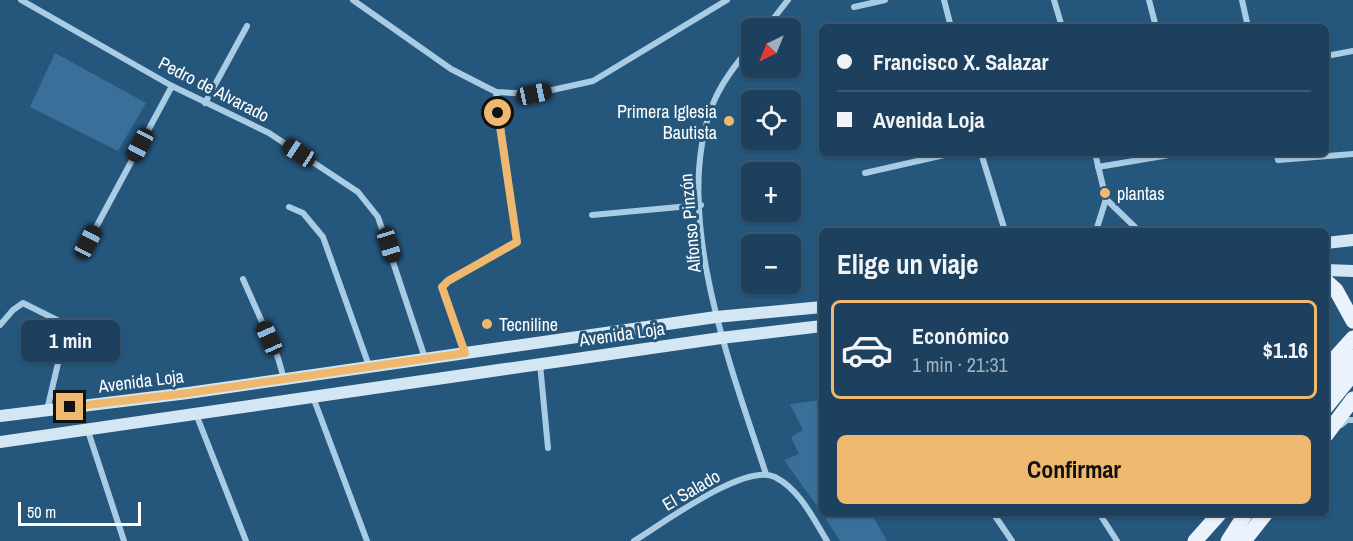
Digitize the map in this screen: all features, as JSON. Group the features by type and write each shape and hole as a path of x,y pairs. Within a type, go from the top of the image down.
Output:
{"main road":[{"path":"1329,243 1353,240"},
{"path":"1329,270 1353,271"},
{"path":"1329,284 1336,290 1353,321"},
{"name":"Avenida Loja","path":"0,416 284,379 716,317 819,307"},
{"name":"Avenida Loja","path":"0,442 88,431 195,413 313,398 540,363 819,326"},
{"path":"1329,365 1353,338 1353,331"},
{"path":"1329,384 1353,357"},
{"path":"1329,403 1353,374"},
{"path":"1329,431 1353,399"},
{"path":"1194,541 1209,516"},
{"path":"1194,541 1217,516"},
{"path":"1228,541 1244,516"},
{"path":"1244,541 1264,516"}],"street":[{"name":"Pedro de Alvarado","path":"21,0 172,86 269,133 358,192 378,217 425,359"},
{"path":"353,0 451,69 496,92 534,94 593,81 727,0"},
{"path":"774,18 788,0"},
{"path":"854,7 885,0"},
{"path":"944,0 950,24"},
{"path":"1054,0 1061,24"},
{"path":"1149,0 1155,24"},
{"path":"1242,0 1247,24"},
{"path":"205,103 247,26"},
{"path":"1329,55 1353,51"},
{"name":"Alfonso Pinzón","path":"741,59 730,73 712,106 700,160 700,205 721,338 766,474"},
{"path":"88,242 172,86"},
{"path":"465,353 442,287 448,281 517,242 496,92"},
{"path":"1329,155 1353,154"},
{"path":"913,156 914,162"},
{"path":"865,173 940,156"},
{"path":"982,156 1004,228"},
{"path":"1096,156 1106,199 1097,228"},
{"path":"1098,167 1163,156"},
{"path":"1277,157 1302,156"},
{"path":"1106,199 1136,228"},
{"path":"592,215 700,205"},
{"path":"289,207 313,222 323,237 369,366"},
{"path":"243,279 278,358 284,379"},
{"path":"0,325 13,310 23,303 109,345"},
{"path":"47,410 67,325"},
{"path":"540,363 548,448"},
{"path":"313,398 367,541"},
{"path":"195,413 246,541"},
{"path":"1329,437 1347,420 1353,420"},
{"path":"88,431 124,541"},
{"path":"766,474 781,481 800,498 827,541"},
{"name":"El Salado","path":"634,541 739,480 766,474"},
{"path":"995,516 1012,541"},
{"path":"1101,516 1117,541"}],"shaded area":[{"path":"55,53 146,103 118,151 30,107"},
{"path":"819,400 819,509 784,460 799,454 791,437 803,430 790,404"},
{"path":"824,516 873,516 887,541 840,541"}],"place":[{"name":"Primera Iglesia Bautista","path":"729,121"},
{"name":"plantas","path":"1105,193"},
{"name":"Tecniline","path":"487,324"}],"route":[{"path":"70,407 188,393 465,353 442,287 448,281 517,242 498,113"}]}
